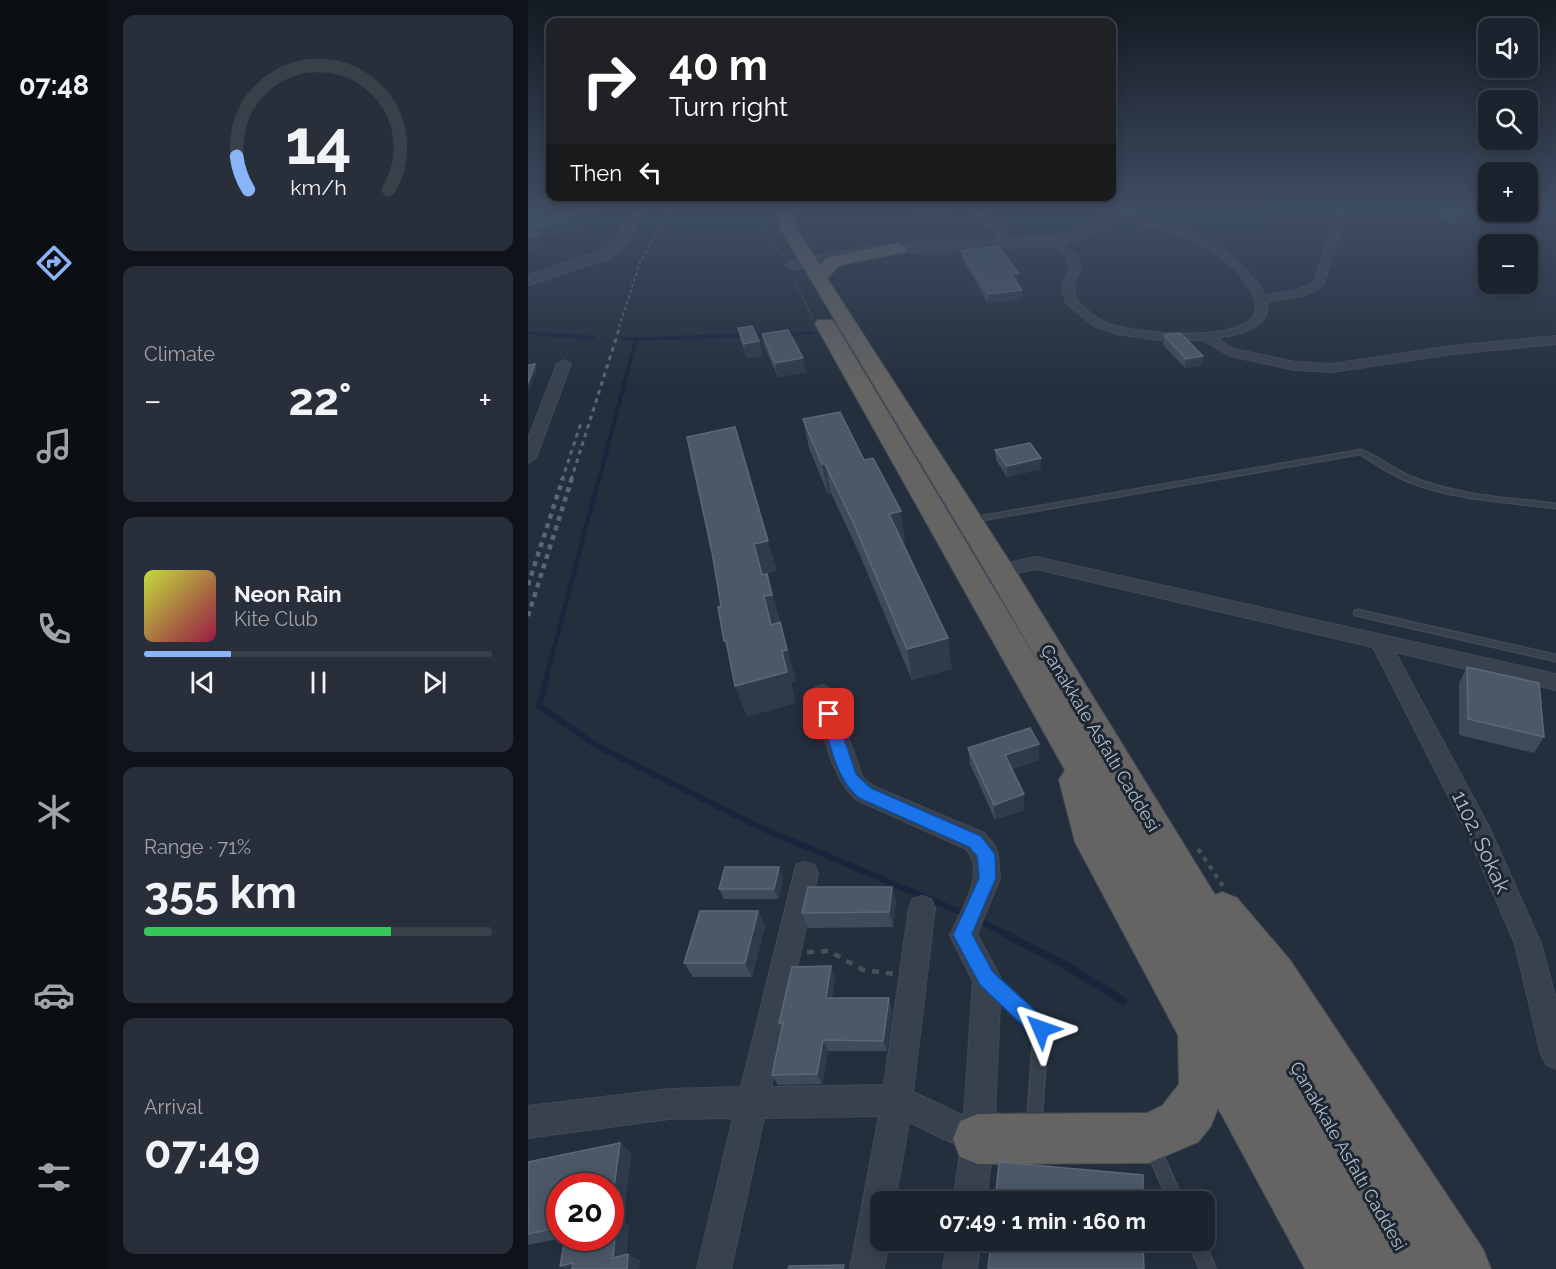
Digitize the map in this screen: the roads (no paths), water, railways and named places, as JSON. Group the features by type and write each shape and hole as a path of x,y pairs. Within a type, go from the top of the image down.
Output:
{"highway":[{"name":"Çanakkale Asfaltı Caddesi","path":"807,268 1000,570 1414,1269"},
{"name":"Çanakkale Asfaltı Caddesi","path":"807,268 856,381 1246,1043 1373,1269"},
{"path":"1068,744 1095,842 1335,1269"},
{"path":"1156,830 1275,976 1463,1269"},
{"path":"978,1139 1148,1138 1180,1124 1193,1108 1203,1086 1200,1030"}],"street":[{"path":"528,281 565,268"},
{"path":"1075,268 1068,286 1070,301 1086,315 1103,326 1125,332 1180,338 1240,329 1258,320 1263,308 1263,299 1255,282 1237,268"},
{"path":"1263,299 1291,297 1307,292 1319,284 1324,268"},
{"path":"1204,336 1230,352 1295,366 1332,368 1452,350 1556,340"},
{"path":"528,458 564,364"},
{"path":"1000,570 1036,563 1556,682"},
{"name":"1102. Sokak","path":"1380,642 1480,834 1528,944 1556,1054"},
{"path":"822,693 849,776 855,785 865,793 975,841 986,854 987,878 963,935 987,979 978,1139 971,1191"},
{"path":"714,1269 805,873"},
{"path":"867,1269 897,1100 922,908"},
{"path":"528,1122 669,1104 897,1100 978,1139"},
{"path":"960,1269 962,1251"}],"lane":[{"path":"968,520 1361,452 1415,481 1451,491 1556,506"},
{"path":"1358,613 1556,658"},
{"path":"987,979 1041,1029 1034,1114 1035,1139"},
{"path":"1148,1138 1172,1191"}],"waterway":[{"path":"528,333 593,338"},
{"path":"785,334 813,333"},
{"path":"636,339 767,335"},
{"path":"622,338 636,339"},
{"path":"599,480 636,339"},
{"path":"546,678 599,478"},
{"path":"547,677 539,706 597,746 757,826 967,915"},
{"path":"978,920 1008,935"},
{"path":"1005,934 1067,966 1123,1001"}],"railway":[{"path":"619,327 638,268"},
{"path":"571,480 620,326"},
{"path":"562,480 582,420"},
{"path":"528,585 563,478"},
{"path":"528,616 572,478"}]}
